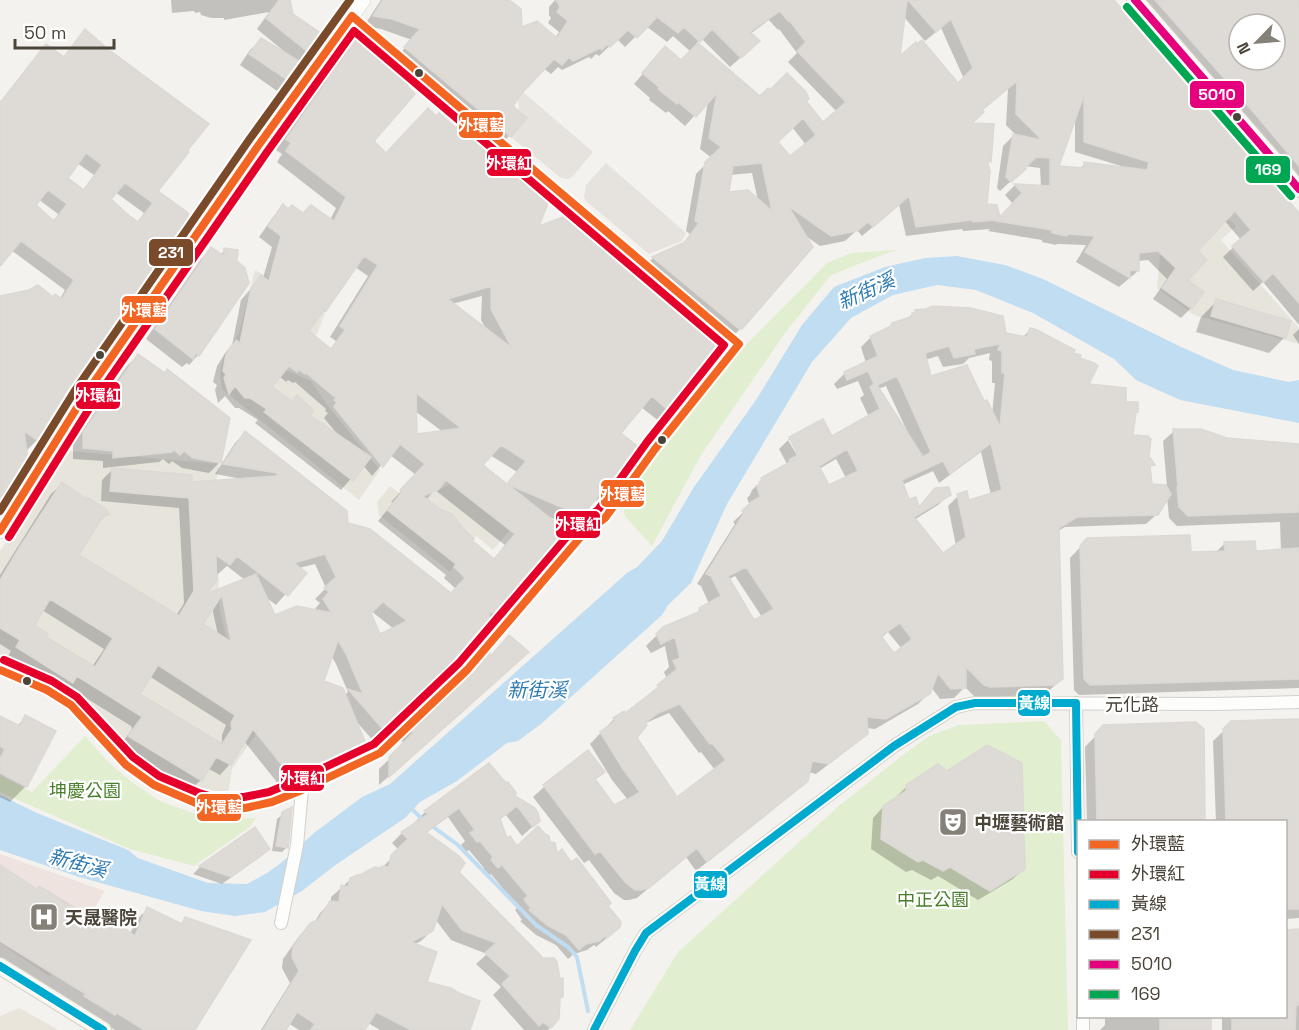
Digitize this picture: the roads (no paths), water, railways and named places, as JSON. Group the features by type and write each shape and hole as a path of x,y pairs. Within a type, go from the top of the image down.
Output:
{"main road":[{"path":"1135,0 1299,189"},
{"path":"0,966 103,1030"}],"street":[{"path":"0,531 90,389 258,146 363,0"},
{"name":"元化路","path":"594,1030 646,933 894,746 956,707 975,703 1299,702"},
{"path":"1076,704 1078,820"},
{"path":"281,923 297,845 302,790"}],"water":[{"name":"新街溪","path":"957,256 1005,265 1043,279 1233,370 1289,382 1299,380 1299,423 1180,400 1136,380 1114,359 1033,313 976,290 937,285 893,295 851,318 812,362 727,504 691,583 668,605 662,615 541,724 518,741 507,743 457,781 420,802 405,818 334,866 302,891 265,912 235,916 201,911 79,877 0,850 0,795 37,813 128,850 138,858 208,883 247,884 267,873 314,833 362,797 390,784 627,573 637,567 662,541 694,487 756,400 802,325 834,287 885,267 925,258"}],"waterway":[{"path":"409,806 421,818 458,845 536,925 568,947 577,957 588,1011"}],"place":[{"name":"中壢藝術館","path":"953,822"},
{"name":"天晟醫院","path":"44,917"}],"park label":[{"name":"坤慶公園","path":"85,790"},
{"name":"中正公園","path":"933,899"}]}
